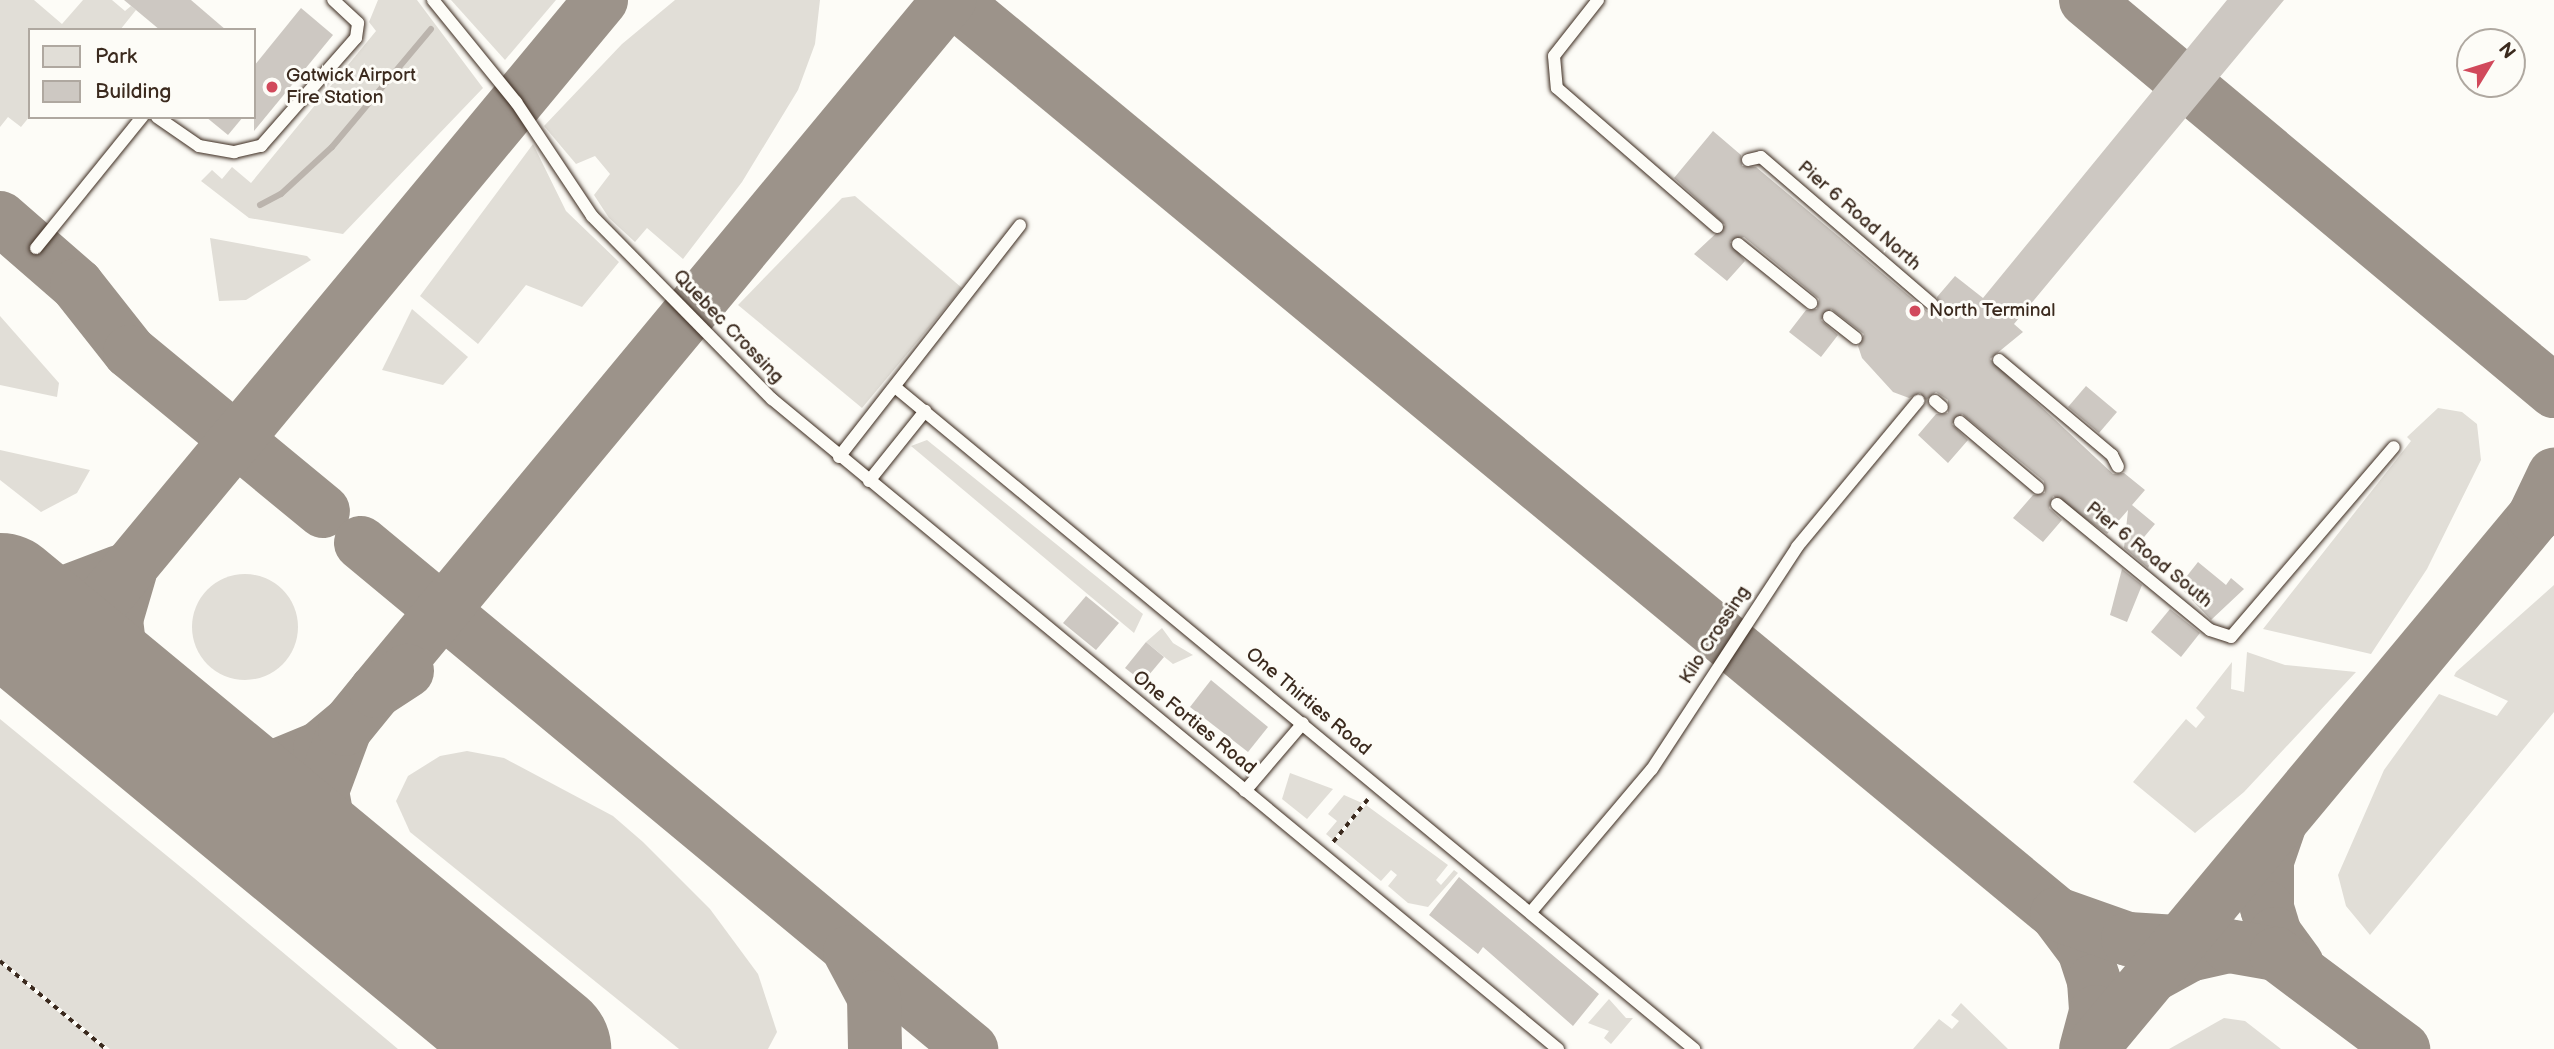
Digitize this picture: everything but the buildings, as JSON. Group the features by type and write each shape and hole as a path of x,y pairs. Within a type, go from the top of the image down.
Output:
{"lane":[{"path":"160,119 199,146 240,152 261,146 356,38 358,23 348,5 333,0"},
{"name":"Quebec Crossing","path":"433,0 530,122 584,205 627,252 804,427"},
{"path":"1598,0 1554,56 1554,83 1717,227"},
{"path":"36,247 140,119"},
{"name":"Pier 6 Road North","path":"1754,158 1932,304"},
{"path":"839,457 1020,225"},
{"path":"1738,244 1811,303"},
{"path":"1829,317 1856,338"},
{"path":"1999,360 2112,454 2118,467"},
{"name":"One Thirties Road","path":"895,387 1694,1049"},
{"name":"Kilo Crossing","path":"1531,912 1661,755 1804,537 1918,401"},
{"path":"869,481 925,411"},
{"path":"1960,422 2038,488"},
{"name":"One Forties Road","path":"804,427 1558,1049"},
{"name":"Pier 6 Road South","path":"2057,504 2218,635 2241,632 2394,447"},
{"path":"1245,791 1303,723"}],"path":[{"path":"1323,855 1379,786"},
{"path":"0,961 106,1049"}],"green space":[{"path":"0,0 34,0 62,24 83,0 112,0 125,11 131,6 136,10 122,28 28,28 28,118 21,127 8,117 0,127"},
{"path":"378,0 417,0 483,88 343,234 249,218 201,181 212,170 222,179 232,167 251,183 376,31 369,22"},
{"path":"451,0 556,0 505,60"},
{"path":"675,0 820,0 815,44 798,90 742,182 683,259 647,228 635,242 609,218 594,195 610,174 595,156 576,164 544,126 622,44"},
{"path":"533,144 566,211 619,262 582,307 526,285 478,344 420,296"},
{"path":"855,196 962,288 862,408 738,305 842,198"},
{"path":"210,238 307,256 311,260 246,300 219,301"},
{"path":"412,309 468,357 443,385 382,370"},
{"path":"0,316 59,383 57,397 0,385"},
{"path":"2438,408 2462,412 2477,424 2481,460 2427,569 2371,654 2263,629 2411,441 2407,437"},
{"path":"927,440 1143,614 1134,633 911,446"},
{"path":"0,450 90,470 77,493 41,512 0,480"},
{"path":"245,574 265,578 283,589 294,607 298,627 294,647 283,665 265,676 245,680 225,676 207,665 196,647 192,627 196,607 207,589 225,578"},
{"path":"2554,585 2554,712 2370,935 2346,906 2338,875 2384,770 2439,694 2497,716 2508,701 2454,676"},
{"path":"1162,628 1173,643 1193,655 1173,664 1146,642"},
{"path":"2247,652 2285,665 2356,672 2244,792 2195,833 2133,782 2186,719 2196,728 2205,717 2196,708 2232,662 2231,689 2244,692"},
{"path":"0,719 398,1049 110,1049 0,959"},
{"path":"467,751 504,758 613,816 643,842 710,909 758,974 777,1032 768,1049 679,1049 410,832 396,801 408,776 440,756"},
{"path":"1290,773 1333,789 1307,819 1282,799"},
{"path":"1344,795 1362,803 1333,840 1326,834 1337,821 1328,814"},
{"path":"1366,805 1448,865 1436,880 1441,885 1454,870 1458,873 1428,907 1408,903 1388,886 1397,875 1391,870 1381,881 1335,843"},
{"path":"0,963 40,997 104,1049 0,1049"},
{"path":"1609,999 1626,1018 1633,1018 1611,1044 1604,1038 1609,1031 1588,1023"},
{"path":"1961,1003 2008,1049 1913,1049 1939,1019 1952,1029 1959,1021 1951,1015"},
{"path":"2224,1018 2245,1021 2281,1049 2169,1049"}],"waterway":[{"path":"260,205 281,194 332,147 431,29"}],"taxiway":[{"path":"0,650 45,643 94,611 601,0"},
{"path":"376,691 949,0"},
{"path":"953,0 2057,914 2084,950 2094,981 2096,1012 2086,1049"},
{"path":"2086,0 2554,391"},
{"path":"0,218 77,285 130,352 323,511"},
{"path":"2091,1049 2534,517 2554,475"},
{"path":"361,543 971,1049"},
{"path":"0,590 56,596 119,572"},
{"path":"130,572 116,620 123,678 143,716 195,755 240,768 279,765 320,748 349,724"},
{"path":"1,654 90,677 143,716"},
{"path":"376,910 335,862 322,791 345,729 376,691 407,671"},
{"path":"2279,826 2267,861 2267,908 2275,934 2297,964"},
{"path":"2057,914 2128,939 2209,944"},
{"path":"2157,973 2189,955 2229,946 2276,954 2403,1049"},
{"path":"850,952 874,997 875,1049"}],"runway":[{"path":"0,600 543,1049"}],"place":[{"name":"Gatwick Airport Fire Station","path":"272,87"},
{"name":"North Terminal","path":"1915,311"}]}
